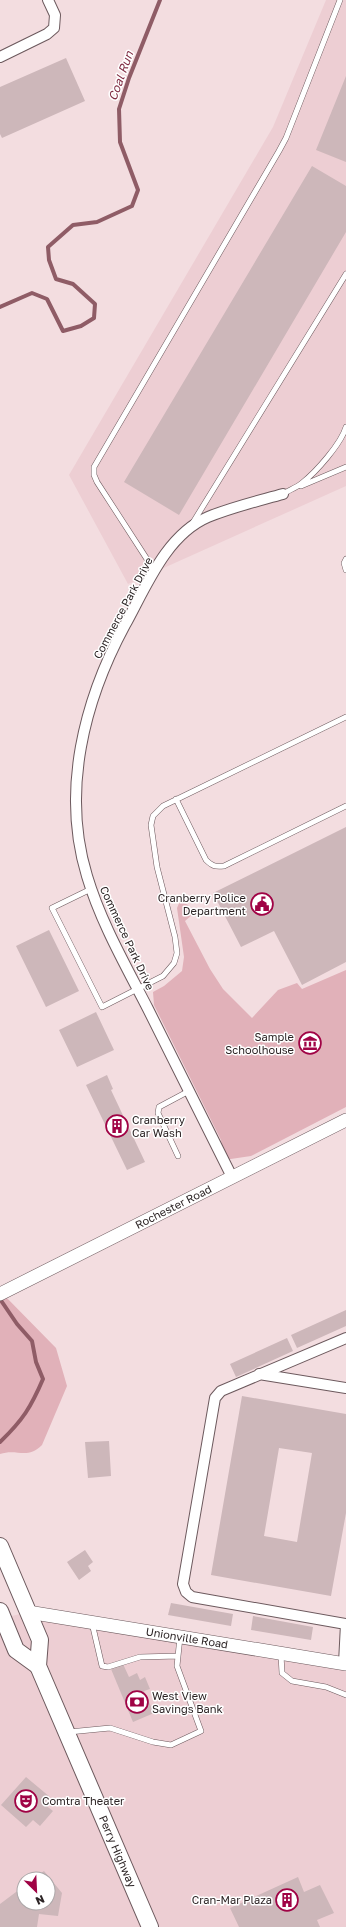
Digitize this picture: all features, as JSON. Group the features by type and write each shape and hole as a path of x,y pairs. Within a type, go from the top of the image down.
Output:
{"main road":[{"name":"Perry Highway","path":"0,1546 40,1640 38,1666 150,1927"},
{"path":"0,1611 16,1650 38,1666"}],"street":[{"path":"0,57 47,34 54,28 55,14 48,0"},
{"name":"Commerce Park Drive","path":"232,1177 107,929 91,888 80,849 75,798 81,742 98,681 114,645 155,571 172,545 188,530 207,517 283,494"},
{"name":"Rochester Road","path":"1,1293 346,1120"},
{"path":"345,1663 346,1624 192,1597 186,1592 183,1584 215,1398 221,1390 346,1338"},
{"path":"258,1374 346,1388"},
{"name":"Unionville Road","path":"28,1612 345,1663"}],"lane":[{"path":"155,571 96,482 94,467 286,138 340,0"},
{"path":"188,530 346,274"},
{"name":"Commerce Park Drive","path":"283,494 301,484 313,474 330,452 346,427"},
{"path":"283,494 346,467"},
{"path":"346,559 344,563 346,570"},
{"path":"91,888 52,908 102,1007 163,976 170,970 177,953 175,936 157,867 151,825 153,816 157,811 176,799 346,717"},
{"path":"176,799 206,860 211,865 216,867 224,866 346,806"},
{"path":"178,1156 158,1113 159,1107 189,1091"},
{"path":"92,1622 102,1666 108,1667 140,1656 178,1656"},
{"path":"66,1732 110,1728 153,1742 172,1745 201,1731 177,1666 180,1636"},
{"path":"281,1653 282,1673 292,1681 326,1687 346,1694"}],"shaded area":[{"path":"326,0 346,0 346,486 128,584 69,475 273,127"},
{"path":"180,901 188,905 193,914 185,921 210,969 223,989 252,1018 278,990 297,983 302,989 346,970 346,1107 251,1156 224,1160 221,1140 154,1005 153,992 164,986 182,971 184,957 177,908"},
{"path":"2,1293 56,1348 67,1386 42,1445 32,1452 27,1453 12,1452 0,1454 0,1294"},
{"path":"28,1612 346,1664 346,1927 0,1927 0,1619"}],"building":[{"path":"66,58 85,101 2,138 0,134 0,87"},
{"path":"346,76 346,162 316,150"},
{"path":"312,166 346,186 346,232 179,515 124,482"},
{"path":"346,827 346,962 302,985 274,931 241,947 213,893"},
{"path":"49,930 79,991 46,1007 16,946"},
{"path":"96,1012 114,1050 77,1067 59,1030"},
{"name":"Cranberry Car Wash","path":"107,1075 113,1089 111,1090 145,1162 127,1170 86,1085"},
{"path":"346,1310 346,1326 297,1348 291,1335"},
{"path":"287,1338 293,1351 236,1377 230,1364"},
{"path":"242,1396 346,1414 346,1513 331,1596 211,1575","holes":["279,1448 312,1453 297,1542 264,1536"]},
{"path":"109,1441 111,1476 88,1478 85,1442"},
{"path":"85,1550 93,1562 88,1566 91,1571 79,1580 67,1562"},
{"path":"171,1603 233,1614 231,1626 168,1615"},
{"path":"253,1616 313,1627 311,1640 251,1630"},
{"name":"West View Savings Bank","path":"123,1664 129,1677 137,1673 140,1680 145,1677 150,1689 144,1691 154,1713 133,1722 111,1669"},
{"name":"Comtra Theater","path":"26,1777 50,1797 44,1804 53,1811 40,1826 33,1820 26,1827 1,1805"},
{"name":"Cran-Mar Plaza","path":"298,1877 304,1892 320,1885 334,1913 317,1920 320,1927 239,1927 230,1908"},
{"path":"56,1886 62,1893 58,1916 39,1914 37,1927 0,1927 0,1904 16,1892 16,1911 56,1911"}],"waterway":[{"name":"Coal Run","path":"0,307 32,293 47,299 63,331 81,326 94,318 95,304 73,284 56,279 49,260 48,247 73,225 97,222 132,206 138,190 120,142 119,109 129,78 160,0"},
{"name":"Coal Run","path":"0,1299 17,1324 32,1341 36,1362 43,1379 26,1413 0,1442"}],"place":[{"name":"Cranberry Police Department","path":"262,904"},
{"name":"Sample Schoolhouse","path":"310,1043"},
{"name":"Cranberry Car Wash","path":"117,1126"},
{"name":"West View Savings Bank","path":"137,1702"},
{"name":"Comtra Theater","path":"26,1801"},
{"name":"Cran-Mar Plaza","path":"287,1900"}]}
